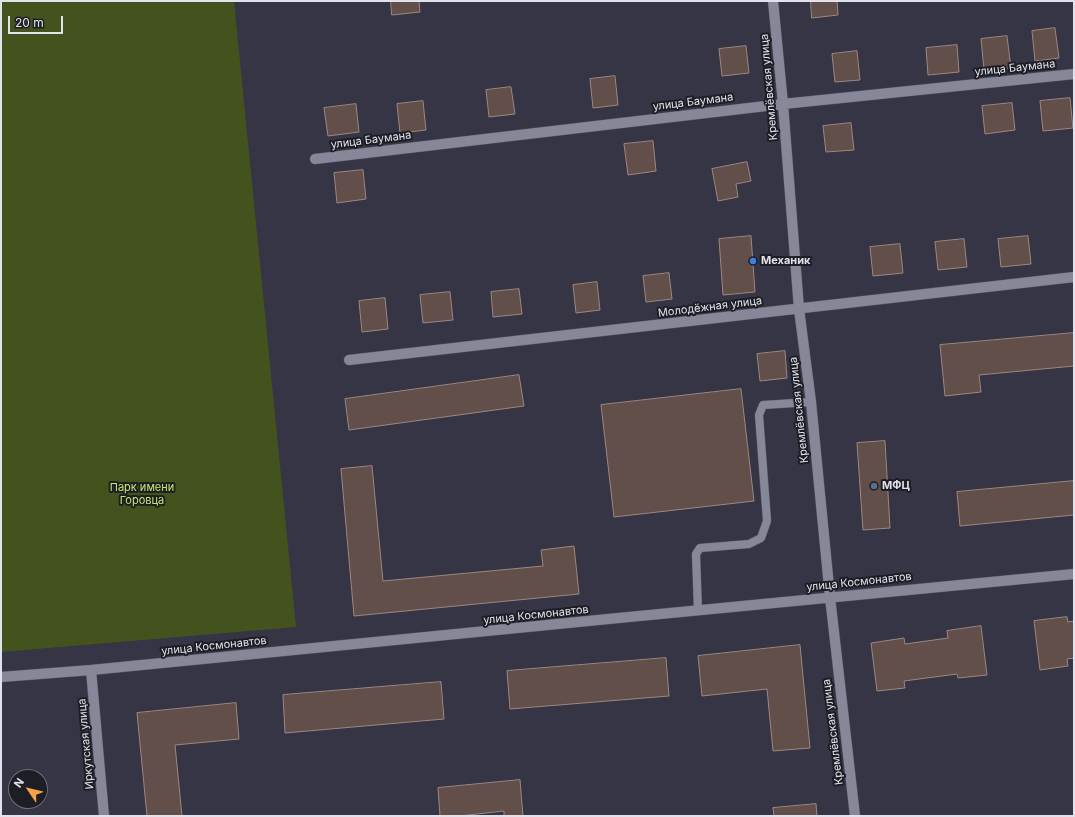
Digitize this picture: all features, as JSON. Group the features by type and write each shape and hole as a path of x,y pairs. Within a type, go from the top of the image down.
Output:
{"street":[{"name":"Кремлёвская улица","path":"773,1 783,104 799,309 811,402 830,597 855,816"},
{"name":"улица Баумана","path":"316,159 783,104 1074,74"},
{"name":"Молодёжная улица","path":"349,360 1074,277"},
{"name":"улица Космонавтов","path":"1,677 91,670 1074,574"},
{"name":"Иркутская улица","path":"91,670 104,816"}],"lane":[{"path":"698,611 696,554 700,548 749,544 761,538 767,521 759,415 763,406 811,402"}],"green space":[{"name":"Парк имени Горовца","path":"1,1 234,1 296,627 1,652"}],"building":[{"path":"391,1 419,1 420,12 392,15"},
{"path":"811,1 837,1 838,15 812,18"},
{"path":"1055,28 1059,58 1035,61 1032,31"},
{"path":"1007,36 1011,68 984,70 981,39"},
{"path":"957,45 959,72 928,75 926,48"},
{"path":"746,46 749,73 722,76 719,49"},
{"path":"857,51 860,80 835,82 832,54"},
{"path":"615,76 618,105 593,108 590,79"},
{"path":"511,87 515,114 489,117 486,90"},
{"path":"1070,98 1073,128 1043,131 1040,101"},
{"path":"423,101 426,130 400,133 397,104"},
{"path":"1012,103 1015,130 985,134 982,106"},
{"path":"356,104 359,132 328,136 324,108"},
{"path":"851,123 854,150 826,152 823,126"},
{"path":"653,141 656,171 628,175 624,144"},
{"path":"747,162 751,181 736,184 738,197 718,201 712,169"},
{"path":"363,170 366,199 337,203 334,173"},
{"path":"751,236 755,292 723,295 719,239"},
{"path":"1028,236 1031,264 1001,267 998,239"},
{"path":"964,239 967,267 938,270 935,242"},
{"path":"900,244 903,273 873,276 870,247"},
{"path":"669,273 672,299 646,302 643,276"},
{"path":"597,282 600,310 576,313 573,285"},
{"path":"519,289 522,314 493,317 491,292"},
{"path":"450,292 453,320 423,323 420,295"},
{"path":"385,298 388,329 362,332 359,301"},
{"path":"1074,333 1074,366 979,375 981,392 945,396 940,345"},
{"path":"785,351 787,378 760,381 757,354"},
{"path":"519,375 524,406 349,430 345,399"},
{"path":"741,389 754,501 614,517 601,405"},
{"name":"МФЦ","path":"885,441 890,528 863,530 857,443"},
{"path":"372,466 383,581 543,566 541,550 574,546 579,594 354,616 341,469"},
{"path":"1074,481 1074,515 960,526 957,492"},
{"path":"1067,617 1068,622 1074,621 1074,658 1067,659 1068,666 1040,670 1034,621"},
{"path":"981,626 987,675 958,678 957,674 904,681 905,688 877,691 871,643 904,638 905,644 948,638 947,631"},
{"path":"800,645 810,748 773,751 767,689 702,696 698,656"},
{"path":"666,658 669,696 510,709 507,671"},
{"path":"441,682 444,719 285,733 283,695"},
{"path":"236,703 239,739 175,745 182,816 147,816 137,713"},
{"path":"520,780 523,816 504,816 504,811 459,816 440,816 438,788"},
{"path":"816,804 817,816 774,816 773,808"}],"place":[{"name":"Механик","path":"753,261"},
{"name":"МФЦ","path":"874,486"}]}
